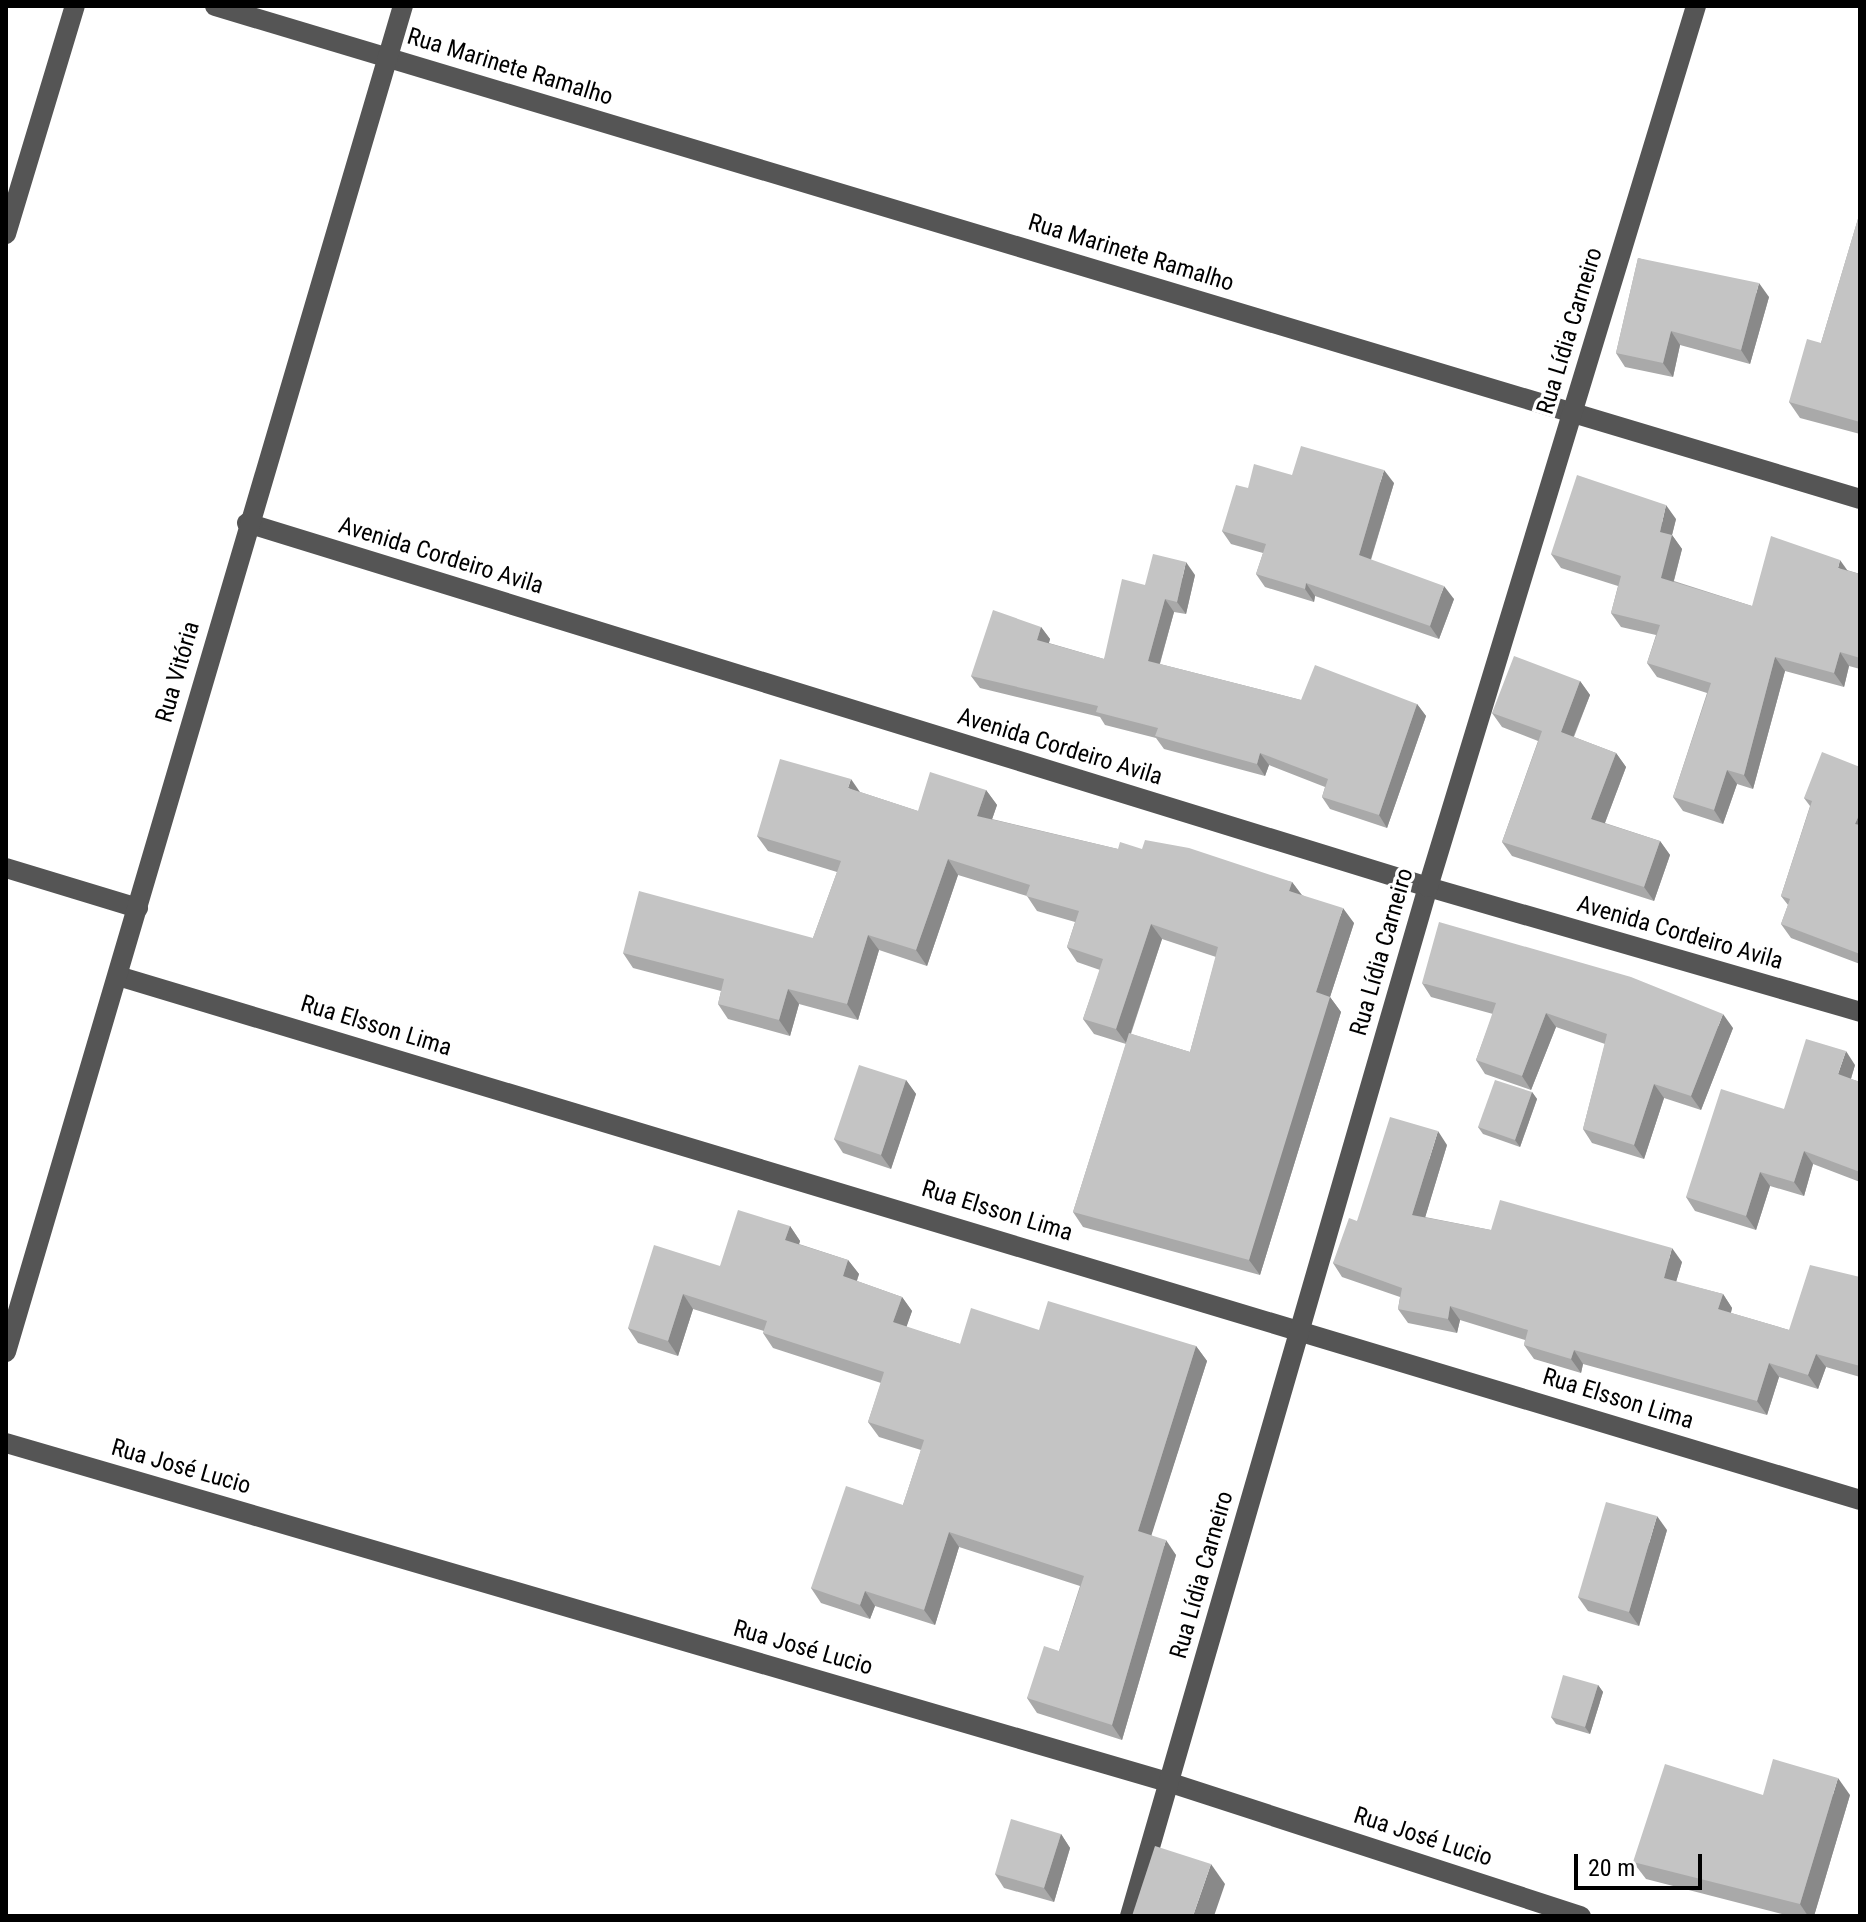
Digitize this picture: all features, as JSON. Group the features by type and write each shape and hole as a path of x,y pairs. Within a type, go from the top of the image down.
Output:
{"street":[{"path":"6,234 75,6"},
{"name":"Rua Marinete Ramalho","path":"215,6 1860,499"},
{"name":"Rua Vitória","path":"6,1352 138,908 247,523 403,6"},
{"name":"Rua Lídia Carneiro","path":"1130,1916 1428,887 1696,6"},
{"name":"Avenida Cordeiro Avila","path":"247,523 1428,887 1860,1012"},
{"path":"6,868 138,908"},
{"name":"Rua Elsson Lima","path":"118,976 1298,1328 1860,1500"},
{"name":"Rua José Lucio","path":"6,1443 1171,1783 1581,1916"}],"building":[{"path":"1860,212 1860,422 1789,402 1807,339 1821,343"},
{"path":"1638,258 1759,283 1741,350 1671,331 1663,363 1616,353"},
{"path":"1301,446 1384,470 1359,555 1444,586 1430,626 1306,583 1305,589 1256,574 1266,544 1222,531 1236,485 1248,488 1254,464 1292,475"},
{"path":"1577,475 1666,505 1660,532 1672,535 1661,578 1752,606 1771,536 1840,560 1838,568 1860,574 1860,658 1840,652 1834,673 1775,657 1744,775 1727,770 1714,810 1673,797 1711,683 1647,663 1660,625 1611,613 1621,576 1551,554"},
{"path":"1153,554 1186,562 1177,602 1165,599 1148,661 1301,700 1315,665 1417,704 1379,815 1322,797 1328,779 1260,753 1257,764 1155,736 1158,728 1096,712 1098,706 971,676 993,610 1041,627 1037,640 1104,659 1122,579 1145,585"},
{"path":"1514,656 1580,681 1561,732 1616,753 1591,819 1660,841 1644,887 1502,842 1542,731 1492,713"},
{"path":"1822,752 1860,767 1860,813 1855,824 1860,825 1860,954 1781,924 1790,899 1781,896 1812,801 1804,798"},
{"path":"780,759 851,779 848,788 918,811 930,772 986,790 977,816 1118,849 1120,842 1142,849 1145,840 1189,848 1292,882 1289,891 1343,908 1316,992 1330,997 1249,1260 1073,1212 1129,1033 1190,1052 1218,947 1151,924 1116,1029 1083,1019 1103,959 1067,947 1079,911 1026,896 1030,885 948,859 916,950 868,935 847,1004 788,989 779,1020 718,1004 724,979 623,953 639,891 813,938 841,861 757,836"},
{"path":"1439,922 1631,977 1723,1014 1691,1096 1654,1084 1634,1145 1583,1129 1607,1034 1546,1013 1522,1076 1476,1060 1496,1003 1422,983"},
{"path":"1806,1039 1846,1051 1838,1074 1860,1082 1860,1172 1804,1151 1794,1182 1760,1172 1746,1216 1686,1197 1721,1089 1784,1109"},
{"path":"859,1065 906,1080 881,1155 834,1139"},
{"path":"1495,1080 1532,1092 1515,1140 1478,1127"},
{"path":"1390,1117 1438,1131 1412,1215 1491,1230 1500,1200 1672,1248 1664,1278 1723,1294 1718,1309 1789,1330 1810,1265 1860,1277 1860,1366 1816,1354 1808,1375 1769,1363 1757,1401 1574,1350 1571,1359 1524,1345 1528,1330 1450,1306 1448,1319 1398,1309 1402,1288 1333,1263 1349,1218 1357,1221"},
{"path":"738,1210 790,1226 785,1240 848,1260 843,1276 902,1297 893,1322 960,1344 971,1308 1039,1330 1048,1301 1196,1346 1138,1531 1166,1540 1112,1725 1027,1698 1044,1646 1059,1651 1084,1576 949,1532 924,1610 865,1591 860,1605 811,1588 846,1486 903,1505 924,1440 868,1422 884,1372 763,1333 767,1321 683,1294 668,1341 628,1328 654,1245 720,1266"},
{"path":"1606,1502 1657,1516 1629,1612 1578,1597"},
{"path":"1563,1675 1598,1685 1585,1727 1551,1717"},
{"path":"1773,1759 1838,1778 1800,1904 1633,1862 1665,1764 1763,1795"},
{"path":"1011,1819 1061,1834 1044,1888 995,1874"},
{"path":"1155,1846 1211,1864 1193,1916 1132,1916"}]}
